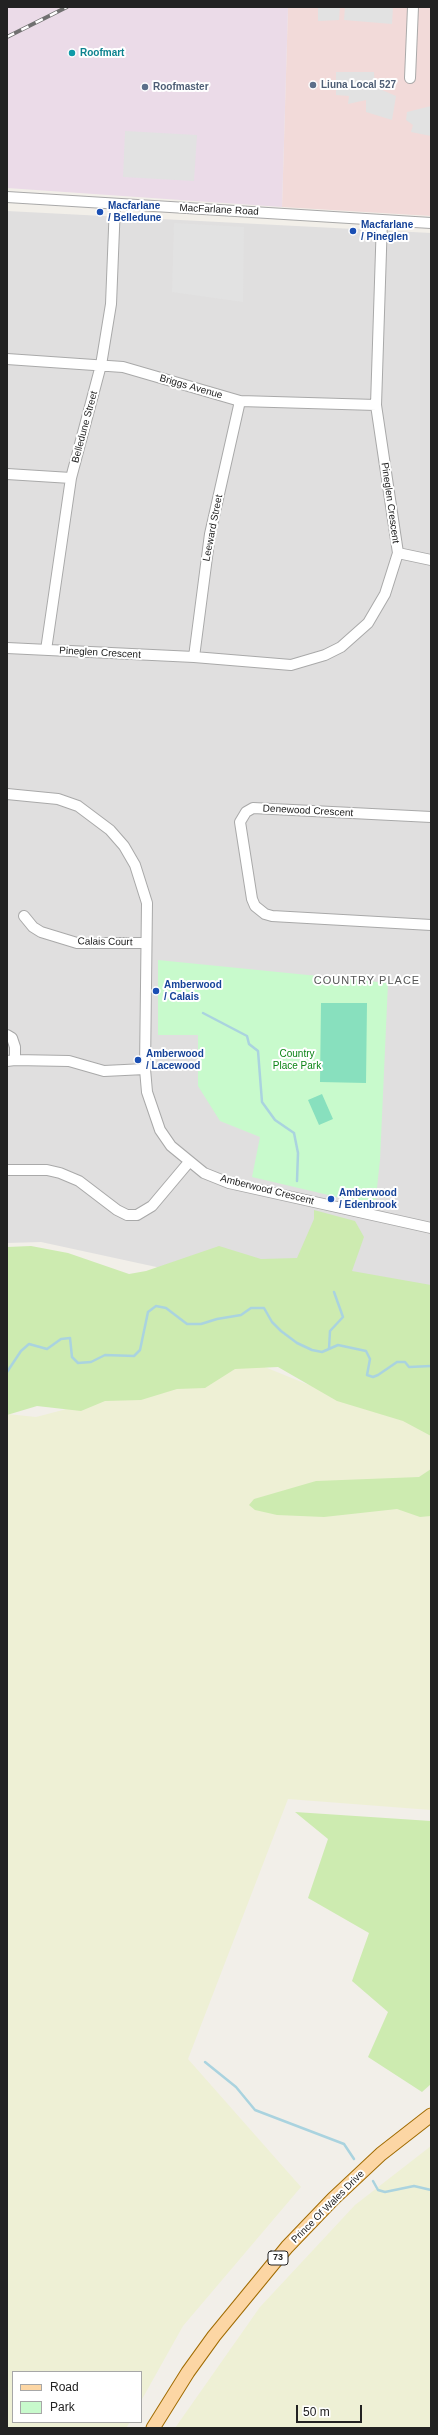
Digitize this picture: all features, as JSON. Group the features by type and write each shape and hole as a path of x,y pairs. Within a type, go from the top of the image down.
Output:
{"main road":[{"name":"Prince Of Wales Drive","path":"153,2428 188,2372 214,2336 287,2247 333,2199 381,2154 431,2114"}],"street":[{"path":"410,78 413,7"},
{"name":"MacFarlane Road","path":"7,197 431,222"},
{"name":"Belledune Street","path":"46,650 71,478 102,365 111,304 115,204"},
{"name":"Pineglen Crescent","path":"7,648 194,657 291,665 325,655 341,647 368,623 385,594 398,553 376,405 382,220"},
{"name":"Briggs Avenue","path":"7,359 102,365 123,368 240,401 376,405"},
{"name":"Leeward Street","path":"194,657 210,534 240,401"},
{"path":"7,474 71,478"},
{"path":"398,553 431,560"},
{"name":"Amberwood Crescent","path":"7,794 58,799 78,806 110,830 124,846 135,865 146,903 145,1069 147,1092 160,1130 171,1146 204,1173 229,1183 431,1228"},
{"name":"Denewood Crescent","path":"431,817 253,808 246,812 240,822 252,898 255,906 265,914 272,916 431,925"},
{"name":"Calais Court","path":"24,916 33,927 41,932 77,943 146,943"},
{"path":"7,1035 14,1043 11,1061 69,1061 104,1071 145,1069"},
{"path":"7,1170 47,1170 60,1173 79,1181 117,1210 127,1215 137,1215 152,1206 189,1162"}],"shaded area":[{"path":"7,7 288,7 282,207 7,188"},
{"path":"288,7 431,7 431,216 282,207"},
{"path":"318,7 340,7 339,20 318,21"},
{"path":"345,7 393,7 392,24 344,20"},
{"path":"336,72 374,72 375,87 396,96 392,120 366,112 366,100 348,104 349,96 336,95"},
{"path":"431,106 431,136 411,132 413,125 406,120 407,112"},
{"path":"125,131 197,135 194,181 123,177"},
{"path":"7,211 431,233 431,1288 161,1268 41,1242 7,1243"},
{"path":"174,223 244,227 243,302 172,292"}],"green space":[{"name":"Country Place Park","path":"158,960 388,983 380,1160 375,1206 252,1177 260,1137 220,1121 198,1086 198,1035 158,1035"},
{"path":"321,1003 367,1003 366,1083 320,1082"},
{"path":"322,1094 333,1119 319,1125 308,1100"},
{"path":"314,1210 355,1221 364,1237 352,1271 431,1285 431,1436 403,1421 337,1401 278,1367 235,1369 205,1388 177,1389 141,1400 105,1401 81,1411 37,1406 7,1415 7,1247 31,1246 68,1253 129,1274 146,1271 219,1246 261,1259 297,1258 314,1219"},
{"path":"250,1361 304,1383 431,1426 431,1810 288,1799 188,2059 301,2187 183,2326 142,2399 142,2371 12,2371 12,2423 129,2423 126,2428 7,2428 7,1414 36,1417"},
{"path":"431,1469 431,1516 420,1517 397,1509 324,1517 277,1515 255,1510 249,1505 254,1499 316,1481 419,1477"},
{"path":"295,1812 431,1821 431,2084 422,2092 368,2057 388,2012 352,1981 369,1933 308,1898 328,1839"},
{"path":"431,2146 431,2428 175,2428 260,2307 355,2205"}],"waterway":[{"path":"203,1013 247,1036 249,1044 258,1051 262,1102 275,1120 294,1133 298,1153 297,1181"},
{"path":"329,1349 330,1331 343,1317 334,1292"},
{"path":"7,1372 21,1351 29,1344 47,1349 61,1339 70,1338 72,1357 78,1363 91,1362 105,1355 134,1356 140,1350 148,1312 156,1306 166,1308 187,1324 201,1324 217,1319 241,1315 251,1308 264,1308 272,1322 281,1331 297,1343 312,1350 322,1352 338,1345 366,1351 370,1359 367,1375 373,1377 397,1362 405,1362 409,1367 431,1366"},
{"path":"205,2062 236,2087 255,2110 344,2144 354,2159"},
{"path":"373,2181 378,2190 385,2192 414,2186 431,2190"}],"railway":[{"path":"7,37 67,7"}],"place":[{"name":"Roofmart","path":"72,53"},
{"name":"Liuna Local 527","path":"313,85"},
{"name":"Roofmaster","path":"145,87"},
{"name":"Macfarlane / Belledune","path":"100,212"},
{"name":"Macfarlane / Pineglen","path":"353,231"},
{"name":"Amberwood / Calais","path":"156,991"},
{"name":"Amberwood / Lacewood","path":"138,1060"},
{"name":"Amberwood / Edenbrook","path":"331,1199"}],"district":[{"name":"COUNTRY PLACE","path":"367,981"}]}
